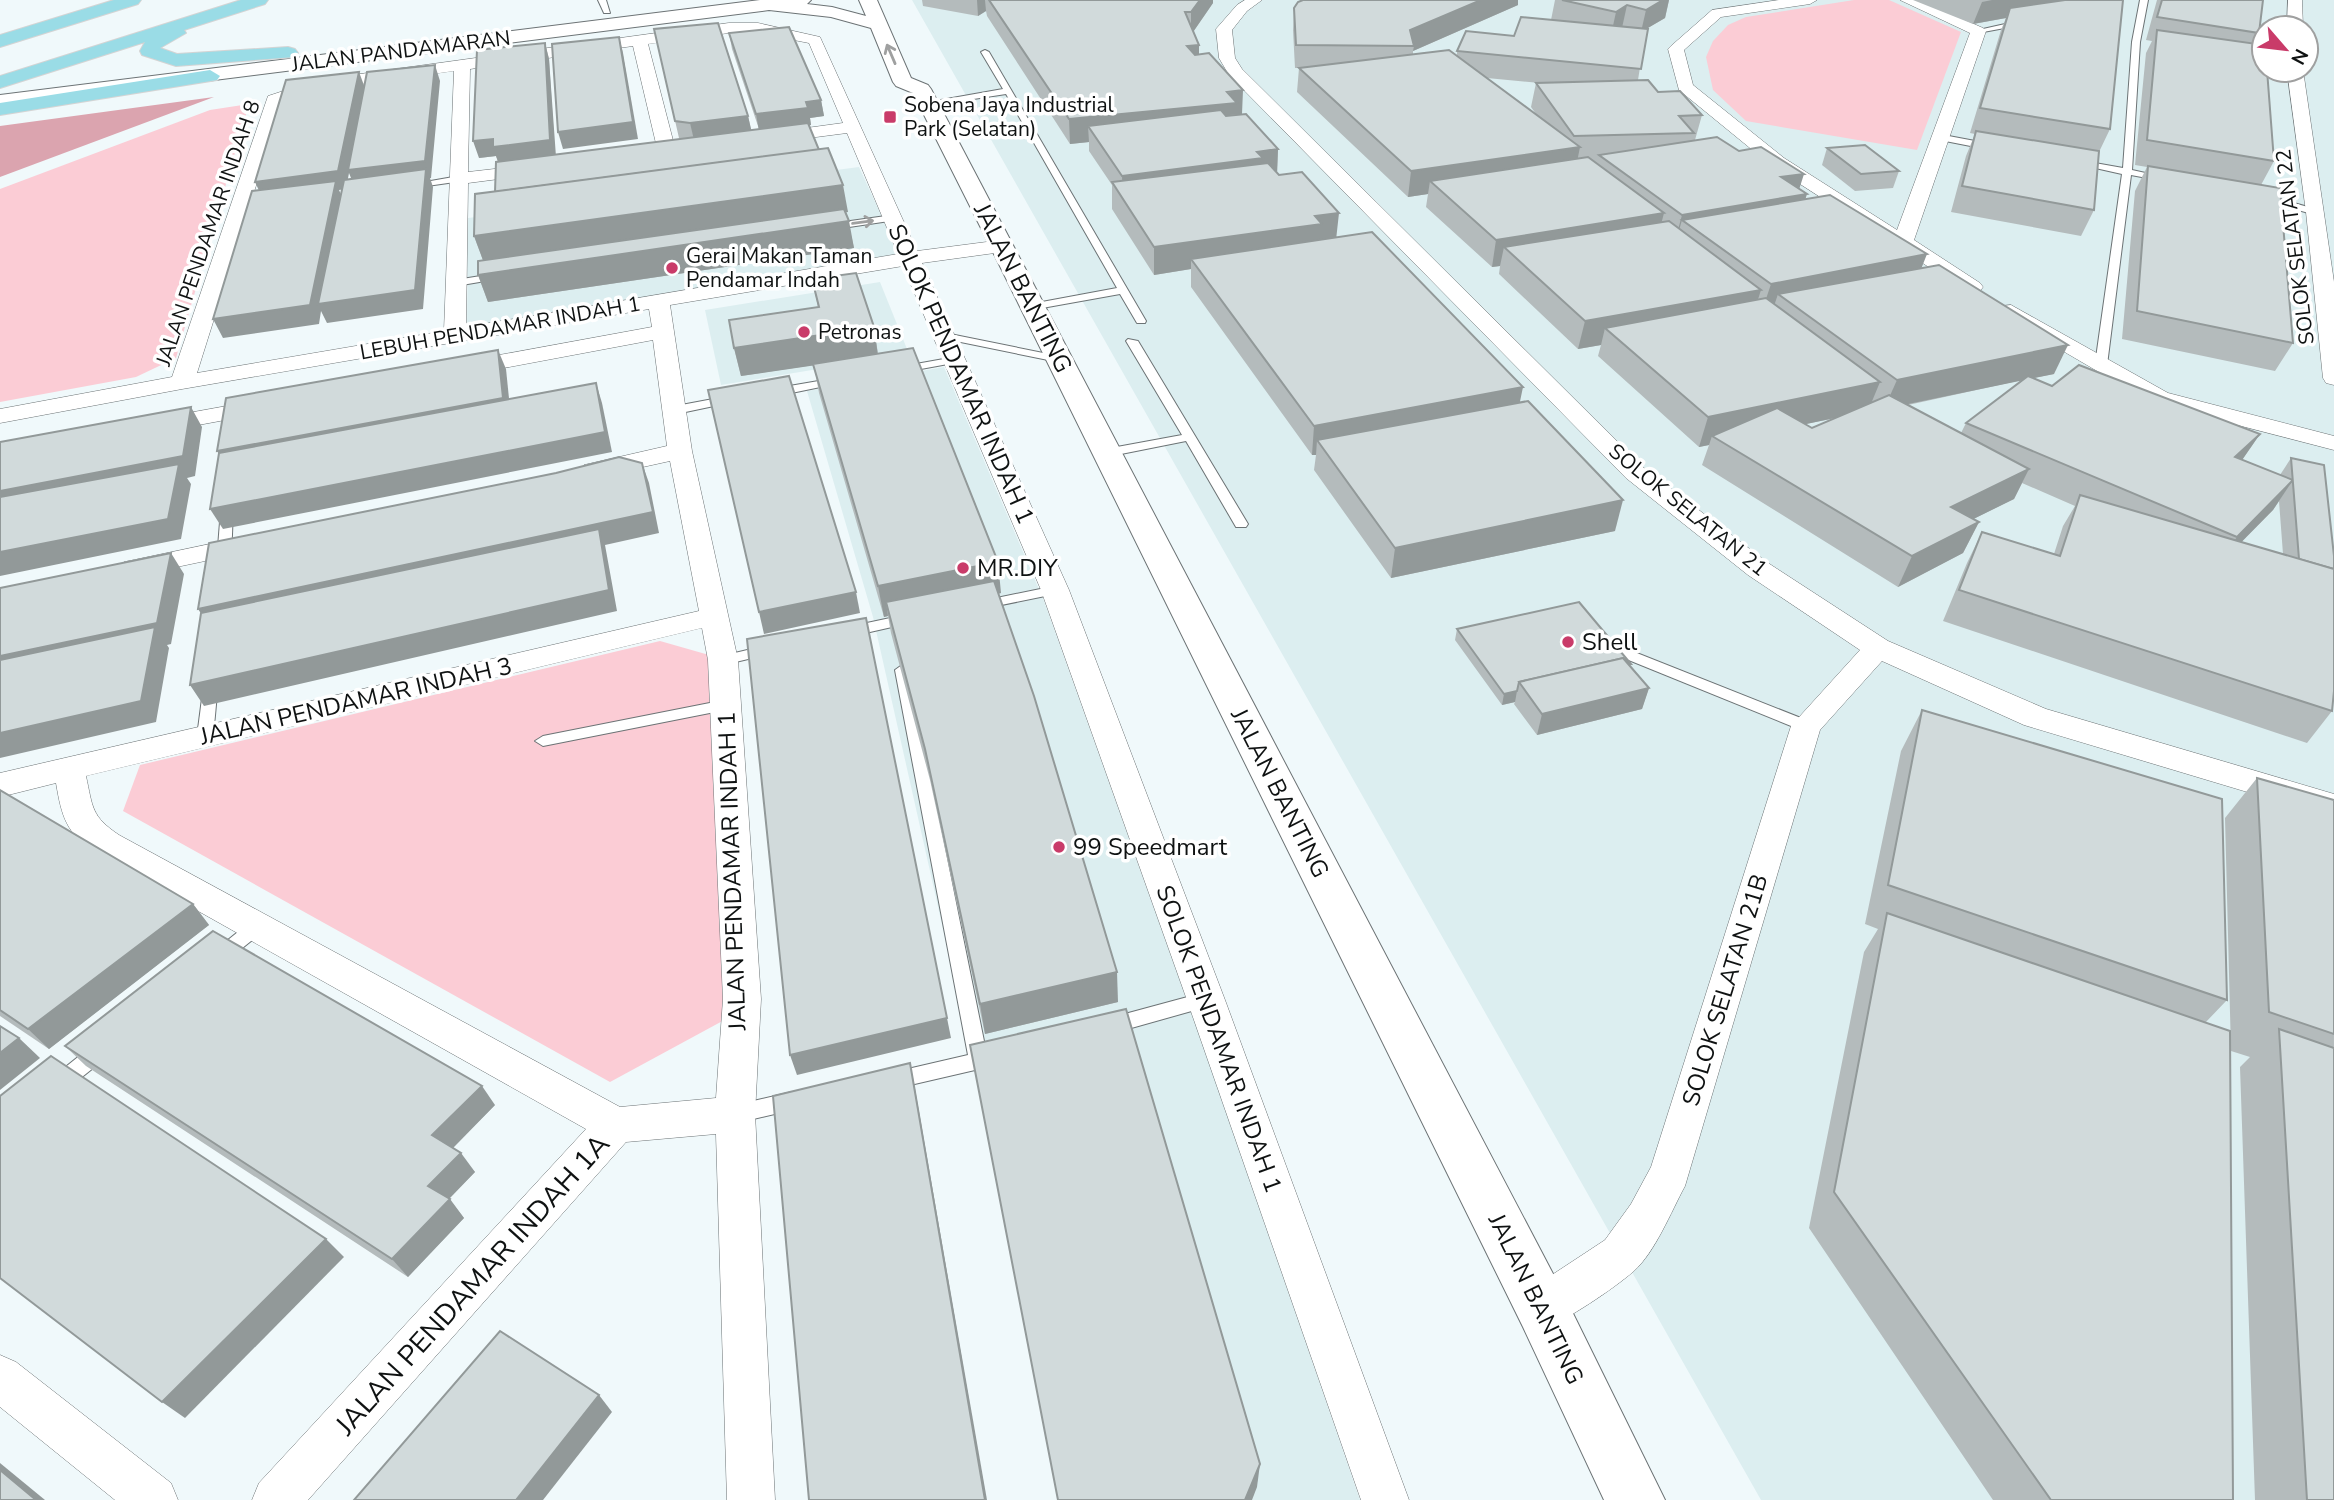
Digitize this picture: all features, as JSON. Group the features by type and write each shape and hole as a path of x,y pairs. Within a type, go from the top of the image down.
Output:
{"main road":[{"path":"0,41 132,0"},
{"path":"0,68 215,0"},
{"path":"260,0 159,40 149,51 176,60 288,53"},
{"path":"0,82 260,0"},
{"name":"JALAN PANDAMARAN","path":"0,88 288,53 605,6 705,0"},
{"name":"JALAN PANDAMARAN","path":"0,101 802,0"},
{"name":"JALAN BANTING","path":"868,0 903,82 924,87 1031,307 1542,1308 1635,1500"},
{"path":"765,5 832,12 879,25"},
{"path":"0,55 152,8"},
{"path":"0,109 232,72"}],"street":[{"name":"SOLOK SELATAN 21","path":"1255,0 1242,8 1224,29 1227,58 1235,72 1635,473 1758,569 1878,648 2035,717 2334,806"},
{"path":"1810,0 1708,8 1676,49 1685,88 1778,162 1994,300 2160,398 2334,443"},
{"path":"1903,243 1938,137 1978,31 1907,0"},
{"name":"SOLOK PENDAMAR INDAH 1","path":"317,85 729,28 758,28 816,40 1055,590 1206,1000 1385,1500"},
{"path":"639,39 666,152"},
{"path":"455,336 461,64"},
{"name":"SOLOK SELATAN 22","path":"2297,84 2325,213 2334,378"},
{"name":"JALAN PENDAMAR INDAH 8","path":"182,382 247,206 274,100 317,85"},
{"path":"746,141 852,127"},
{"path":"459,179 556,166"},
{"name":"LEBUH PENDAMAR INDAH 1","path":"0,416 182,382 912,258 1002,246"},
{"name":"JALAN PENDAMAR INDAH 1","path":"659,301 680,451 712,617 723,660 742,999 735,1114 751,1500"},
{"path":"433,374 663,332"},
{"path":"136,430 230,419 285,402"},
{"path":"573,474 680,451"},
{"path":"106,574 279,537"},
{"name":"JALAN PENDAMAR INDAH 3","path":"0,785 712,617"},
{"name":"SOLOK SELATAN 21B","path":"1542,1308 1620,1255 1646,1218 1670,1173 1806,726 1878,648"},
{"path":"69,769 76,807 88,830 107,844 616,1125"},
{"name":"JALAN PENDAMAR INDAH 1A","path":"276,1500 616,1125 735,1114"},
{"path":"0,1378 154,1500"}],"lane":[{"path":"2101,365 2127,172 2136,42 2143,1 2131,3"},
{"path":"1978,31 2029,22"},
{"path":"2136,42 2148,44"},
{"path":"985,52 1141,321"},
{"path":"924,87 1008,91"},
{"path":"1938,137 2006,150"},
{"path":"2073,162 2178,181"},
{"path":"404,186 459,179"},
{"path":"2253,195 2325,213"},
{"path":"811,230 893,218"},
{"path":"456,283 511,275"},
{"path":"1031,307 1123,290"},
{"path":"1132,341 1241,524"},
{"path":"889,372 950,348 1058,359"},
{"path":"756,396 849,379"},
{"path":"676,410 743,398"},
{"path":"1106,453 1189,437"},
{"path":"222,575 227,494"},
{"path":"960,609 1055,590"},
{"path":"827,637 895,636 919,617"},
{"path":"895,636 984,1089"},
{"path":"1603,645 1806,726"},
{"path":"723,660 788,646"},
{"path":"205,737 212,669"},
{"path":"543,741 726,705"},
{"path":"202,970 256,928"},
{"path":"1086,1032 1206,1000"},
{"path":"43,1097 117,1038"},
{"path":"870,1085 1006,1054"},
{"path":"735,1114 816,1096"}],"shaded area":[{"path":"912,0 2334,0 2334,1500 1761,1500"},
{"path":"1854,0 1889,0 1961,32 1917,150 1746,121 1713,90 1706,57 1713,41 1728,25 1746,17"},
{"path":"214,97 0,177 0,126"},
{"path":"249,104 176,358 136,377 0,402 0,189 210,110"},
{"path":"859,167 900,256 467,329 468,218"},
{"path":"880,282 909,354 721,385 705,310"},
{"path":"944,367 1044,601 1201,1040 1360,1500 1071,1500 873,617 807,391"},
{"path":"660,641 709,655 728,1018 610,1082 123,811 140,765"}],"building":[{"path":"989,0 1200,0 1191,12 1185,12 1199,45 1187,46 1195,55 1209,53 1243,90 1227,92 1237,103 1069,119"},
{"path":"1303,0 1481,0 1410,30 1414,46 1296,45 1294,8"},
{"path":"1562,0 1663,0 1646,10 1627,5 1616,12"},
{"path":"2065,0 2123,0 2110,129 1980,108 2010,8"},
{"path":"2162,0 2263,0 2261,14 2250,14 2250,32 2157,17"},
{"path":"1521,17 1648,29 1641,69 1457,51 1466,31 1514,36"},
{"path":"718,23 748,116 690,123 675,121 654,29"},
{"path":"789,27 821,100 806,102 808,108 756,114 729,33"},
{"path":"2157,30 2250,43 2250,84 2268,84 2274,161 2147,140"},
{"path":"619,37 633,122 558,132 552,44"},
{"path":"545,43 550,140 493,147 493,139 473,141 477,50"},
{"path":"1449,50 1580,147 1411,171 1299,68"},
{"path":"435,65 425,161 348,170 367,72"},
{"path":"359,72 338,171 255,182 286,80"},
{"path":"1648,80 1658,92 1680,91 1702,115 1679,116 1694,133 1574,136 1536,83"},
{"path":"1221,110 1226,116 1246,114 1278,149 1257,152 1263,158 1122,176 1088,126"},
{"path":"808,123 819,150 495,192 496,162"},
{"path":"1976,131 2099,151 2094,210 1962,186"},
{"path":"1717,137 1739,151 1761,147 1804,174 1781,177 1807,194 1682,215 1599,155"},
{"path":"1865,145 1899,171 1861,174 1827,148"},
{"path":"828,148 843,185 474,236 475,194"},
{"path":"1588,157 1664,213 1496,240 1430,181"},
{"path":"1268,163 1279,175 1302,172 1339,213 1315,216 1322,224 1154,247 1112,182"},
{"path":"2148,166 2280,188 2293,343 2137,311"},
{"path":"426,169 415,290 318,304 344,180"},
{"path":"336,181 310,305 213,319 252,191"},
{"path":"1830,195 1927,254 1771,284 1682,220"},
{"path":"844,209 849,221 478,275 478,261"},
{"path":"1669,221 1761,290 1585,321 1504,247"},
{"path":"1372,232 1523,387 1314,426 1191,259"},
{"path":"1939,265 2068,345 1897,380 1778,294"},
{"path":"856,273 874,327 734,348 729,320 819,307 812,279"},
{"path":"1766,298 1880,382 1708,417 1605,328"},
{"path":"913,348 998,562 878,586 813,364"},
{"path":"498,350 503,398 217,451 226,398"},
{"path":"2079,365 2260,434 2235,457 2293,480 2237,537 1966,423 2028,376 2052,386"},
{"path":"789,376 856,592 759,612 708,390"},
{"path":"596,383 605,432 210,509 219,453"},
{"path":"1889,395 2029,469 1951,507 1979,522 1912,556 1712,436 1777,408 1812,428"},
{"path":"1528,401 1623,500 1395,548 1317,440"},
{"path":"191,407 183,456 0,491 0,442"},
{"path":"619,457 642,463 653,512 198,609 209,543 556,473"},
{"path":"2291,458 2324,465 2334,569 2299,559"},
{"path":"179,464 168,519 0,552 0,497"},
{"path":"2080,495 2334,569 2332,711 1959,590 1982,532 2060,556"},
{"path":"599,529 609,590 190,685 201,613"},
{"path":"171,553 157,623 0,656 0,588"},
{"path":"994,581 1034,696 1117,972 980,1004 925,749 886,602"},
{"path":"1579,602 1631,664 1623,658 1519,682 1517,691 1504,694 1457,629"},
{"path":"866,618 947,1018 790,1055 747,639"},
{"path":"155,627 141,701 0,733 0,660"},
{"path":"1623,658 1649,688 1542,714 1519,682"},
{"path":"1922,710 2222,799 2227,1000 1888,885"},
{"path":"2257,778 2334,800 2334,1034 2269,1012"},
{"path":"0,790 193,904 28,1029 0,1010"},
{"path":"1887,913 2230,1031 2233,1500 2051,1500 1834,1192"},
{"path":"213,931 482,1086 432,1135 461,1153 428,1186 450,1199 392,1259 65,1046"},
{"path":"1126,1009 1260,1464 1245,1500 1058,1500 970,1045"},
{"path":"0,1026 19,1038 0,1053"},
{"path":"2279,1029 2334,1048 2334,1500 2307,1500"},
{"path":"51,1056 326,1239 162,1402 0,1278 0,1096"},
{"path":"910,1063 985,1500 809,1500 773,1096"},
{"path":"500,1331 599,1395 516,1500 354,1500"},
{"path":"0,1470 36,1500 0,1500"}],"place":[{"name":"Sobena Jaya Industrial Park (Selatan)","path":"890,117"},
{"name":"Gerai Makan Taman Pendamar Indah","path":"672,268"},
{"name":"Petronas","path":"804,332"},
{"name":"MR.DIY","path":"963,568"},
{"name":"Shell","path":"1568,642"},
{"name":"99 Speedmart","path":"1059,847"}]}
